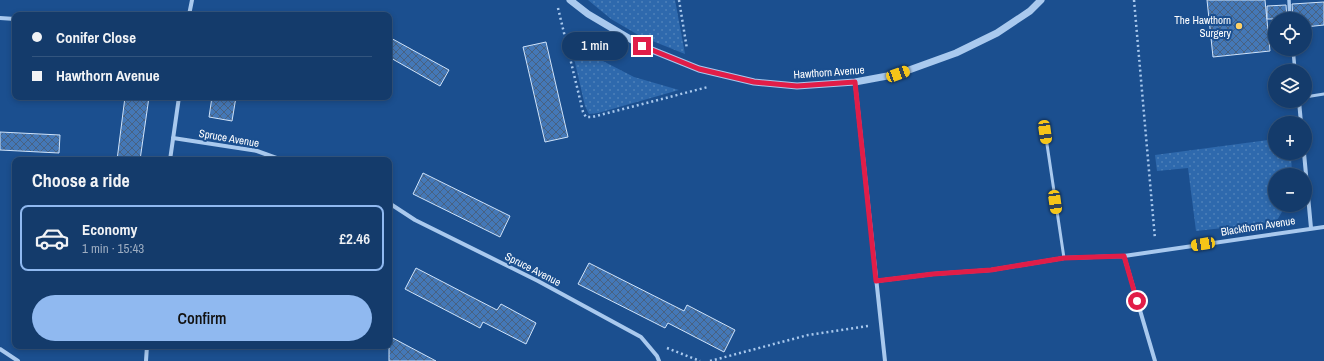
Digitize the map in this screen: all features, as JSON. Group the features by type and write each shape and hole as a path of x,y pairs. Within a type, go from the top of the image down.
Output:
{"street":[{"path":"190,12 192,0"},
{"name":"Hawthorn Avenue","path":"570,0 588,14 642,46 699,69 754,82 797,86 855,82 898,74 956,53 997,33 1030,12 1041,0"},
{"path":"1289,0 1290,12"},
{"path":"0,18 12,19"},
{"path":"855,82 885,361"},
{"path":"170,157 179,100"},
{"name":"Spruce Avenue","path":"173,138 257,151 274,157"},
{"path":"1305,160 1311,228"},
{"name":"Spruce Avenue","path":"392,205 415,220 538,281 641,337 657,356 659,361"},
{"name":"Blackthorn Avenue","path":"876,281 933,274 991,270 1064,258 1124,256 1324,226"},
{"path":"1124,256 1155,361"},
{"path":"0,349 18,361"},
{"path":"146,361 147,349"}],"lane":[{"path":"1312,96 1324,94"},
{"path":"1045,132 1064,258"}],"path":[{"path":"679,0 690,65"},
{"path":"1134,0 1156,251"},
{"path":"557,7 583,112 586,117 592,117 710,86 716,73"},
{"path":"710,361 808,335 881,324"},
{"path":"641,337 700,361"}],"shaded area":[{"path":"588,0 675,0 685,54 640,36 611,19"},
{"path":"570,41 599,59 634,77 679,90 598,113 589,114 585,106"},
{"path":"1268,140 1268,160 1291,160 1292,168 1268,168 1268,212 1282,212 1276,222 1196,231 1188,168 1157,171 1155,155"}],"building":[{"name":"The Hawthorn Surgery","path":"1207,0 1265,0 1268,31 1268,51 1213,57"},
{"path":"1324,2 1324,25 1312,26 1312,12 1293,12 1292,4"},
{"path":"1286,5 1286,12 1268,12 1267,19 1267,6"},
{"path":"392,39 449,70 440,86 392,59"},
{"path":"546,42 568,137 545,142 523,47"},
{"path":"125,100 149,100 140,157 117,157"},
{"path":"212,100 236,100 232,121 209,117"},
{"path":"0,132 60,135 59,153 0,150"},
{"path":"423,173 510,216 500,237 413,194"},
{"path":"589,263 684,311 687,305 735,330 724,352 668,323 665,328 578,284"},
{"path":"416,268 497,310 501,304 536,323 526,344 483,322 480,328 405,289"},
{"path":"392,338 436,361 389,361 389,349 392,349"}],"place":[{"name":"The Hawthorn Surgery","path":"1239,26"}],"route":[{"path":"642,46 699,69 754,82 797,86 855,82 876,281 933,274 991,270 1064,258 1124,256 1137,301"}]}
